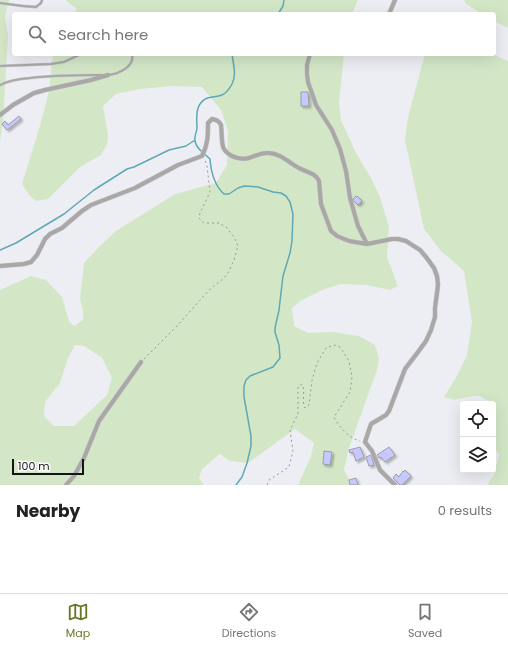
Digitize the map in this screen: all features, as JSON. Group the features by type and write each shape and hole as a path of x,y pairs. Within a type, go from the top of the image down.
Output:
{"street":[{"path":"390,12 396,0"},
{"path":"309,56 307,65 308,82 316,105 332,130 340,149 346,171 350,198 358,226 368,244"},
{"path":"0,115 34,93 108,75"},
{"path":"0,266 31,262 50,234 62,228 91,205 129,191 178,165 202,156 208,139 208,123 212,119 220,122 224,150 232,157 248,158 267,153 276,154 285,158 300,169 312,174 318,179 321,204 331,231 337,236 349,241 368,244 392,239 406,241 420,250 434,268 437,276 438,285 435,317 431,330 422,347 405,369 389,411 386,415 371,424 365,442 372,451 380,470 395,485"},
{"path":"66,485 74,476 84,458 99,421 141,362"}],"lane":[{"path":"0,3 36,7 41,4 42,0"},
{"path":"0,66 51,64 64,62 77,56"},
{"path":"0,85 14,80 43,76 66,74 116,74 129,65 133,56"}],"path":[{"path":"141,362 177,326 210,289 223,279 228,273 234,260 238,246 234,237 227,228 219,223 204,223 199,218 210,192 207,166 202,156"},
{"path":"267,485 269,480 289,466 293,451 290,430 298,414 298,387 302,384 304,387 303,404 306,408 309,405 312,380 317,363 326,348 334,344 340,347 349,361 352,377 350,392 334,416 352,438 365,442"}],"green space":[{"path":"0,0 9,0 5,17 8,36 3,122 0,141"},
{"path":"65,0 358,0 353,12 76,12 76,8"},
{"path":"464,0 508,0 508,28 496,22 496,12 479,12 466,4"},
{"path":"496,55 508,61 508,485 487,485 496,473 499,455 496,450 496,401 488,401 480,396 472,396 454,400 444,397 458,374 467,355 472,322 464,271 441,251 424,229 405,140 408,117 424,56"},
{"path":"53,56 344,56 339,103 341,120 356,153 370,176 380,197 389,227 387,257 398,286 390,290 367,285 341,284 322,290 300,301 292,308 294,326 308,333 333,332 359,336 375,345 379,358 377,370 349,448 344,470 352,485 298,485 311,456 314,443 295,429 248,463 230,461 220,454 202,469 199,478 204,485 0,485 0,290 31,276 46,280 62,297 69,321 74,326 83,320 83,311 80,299 84,263 98,248 116,231 175,194 216,183 227,165 228,131 221,110 202,87 172,86 140,89 116,94 103,106 108,135 107,144 101,155 80,167 48,199 36,201 29,195 22,184 49,91","holes":["75,345 84,346 102,358 112,378 107,395 74,426 54,426 44,416 45,402 60,383 68,358"]}],"building":[{"path":"301,92 308,92 309,106 301,106"},
{"path":"19,116 21,119 7,130 2,124 5,121 8,125"},
{"path":"356,196 362,201 358,205 353,200"},
{"path":"360,447 364,457 356,461 353,452 350,453 349,450"},
{"path":"389,447 395,455 385,462 377,455"},
{"path":"324,451 332,452 330,465 323,464"},
{"path":"371,455 374,465 369,466 366,457"},
{"path":"405,470 411,476 402,485 400,485 393,478 396,474 399,477"},
{"path":"356,478 358,485 350,485 349,480"}],"waterway":[{"path":"279,12 283,6 284,0"},
{"path":"232,56 234,77 229,89 219,96 205,99 198,107 195,143 198,148 210,159 214,178 218,187 224,194 229,194 244,186 258,187 281,193 286,196 290,202 293,214 292,241 283,276 279,310 275,328 280,358 273,367 250,376 246,380 244,386 244,397 251,436 251,446 242,477 236,485"},
{"path":"0,250 16,243 64,214 94,190 127,169 169,150 186,146 195,140"}]}
